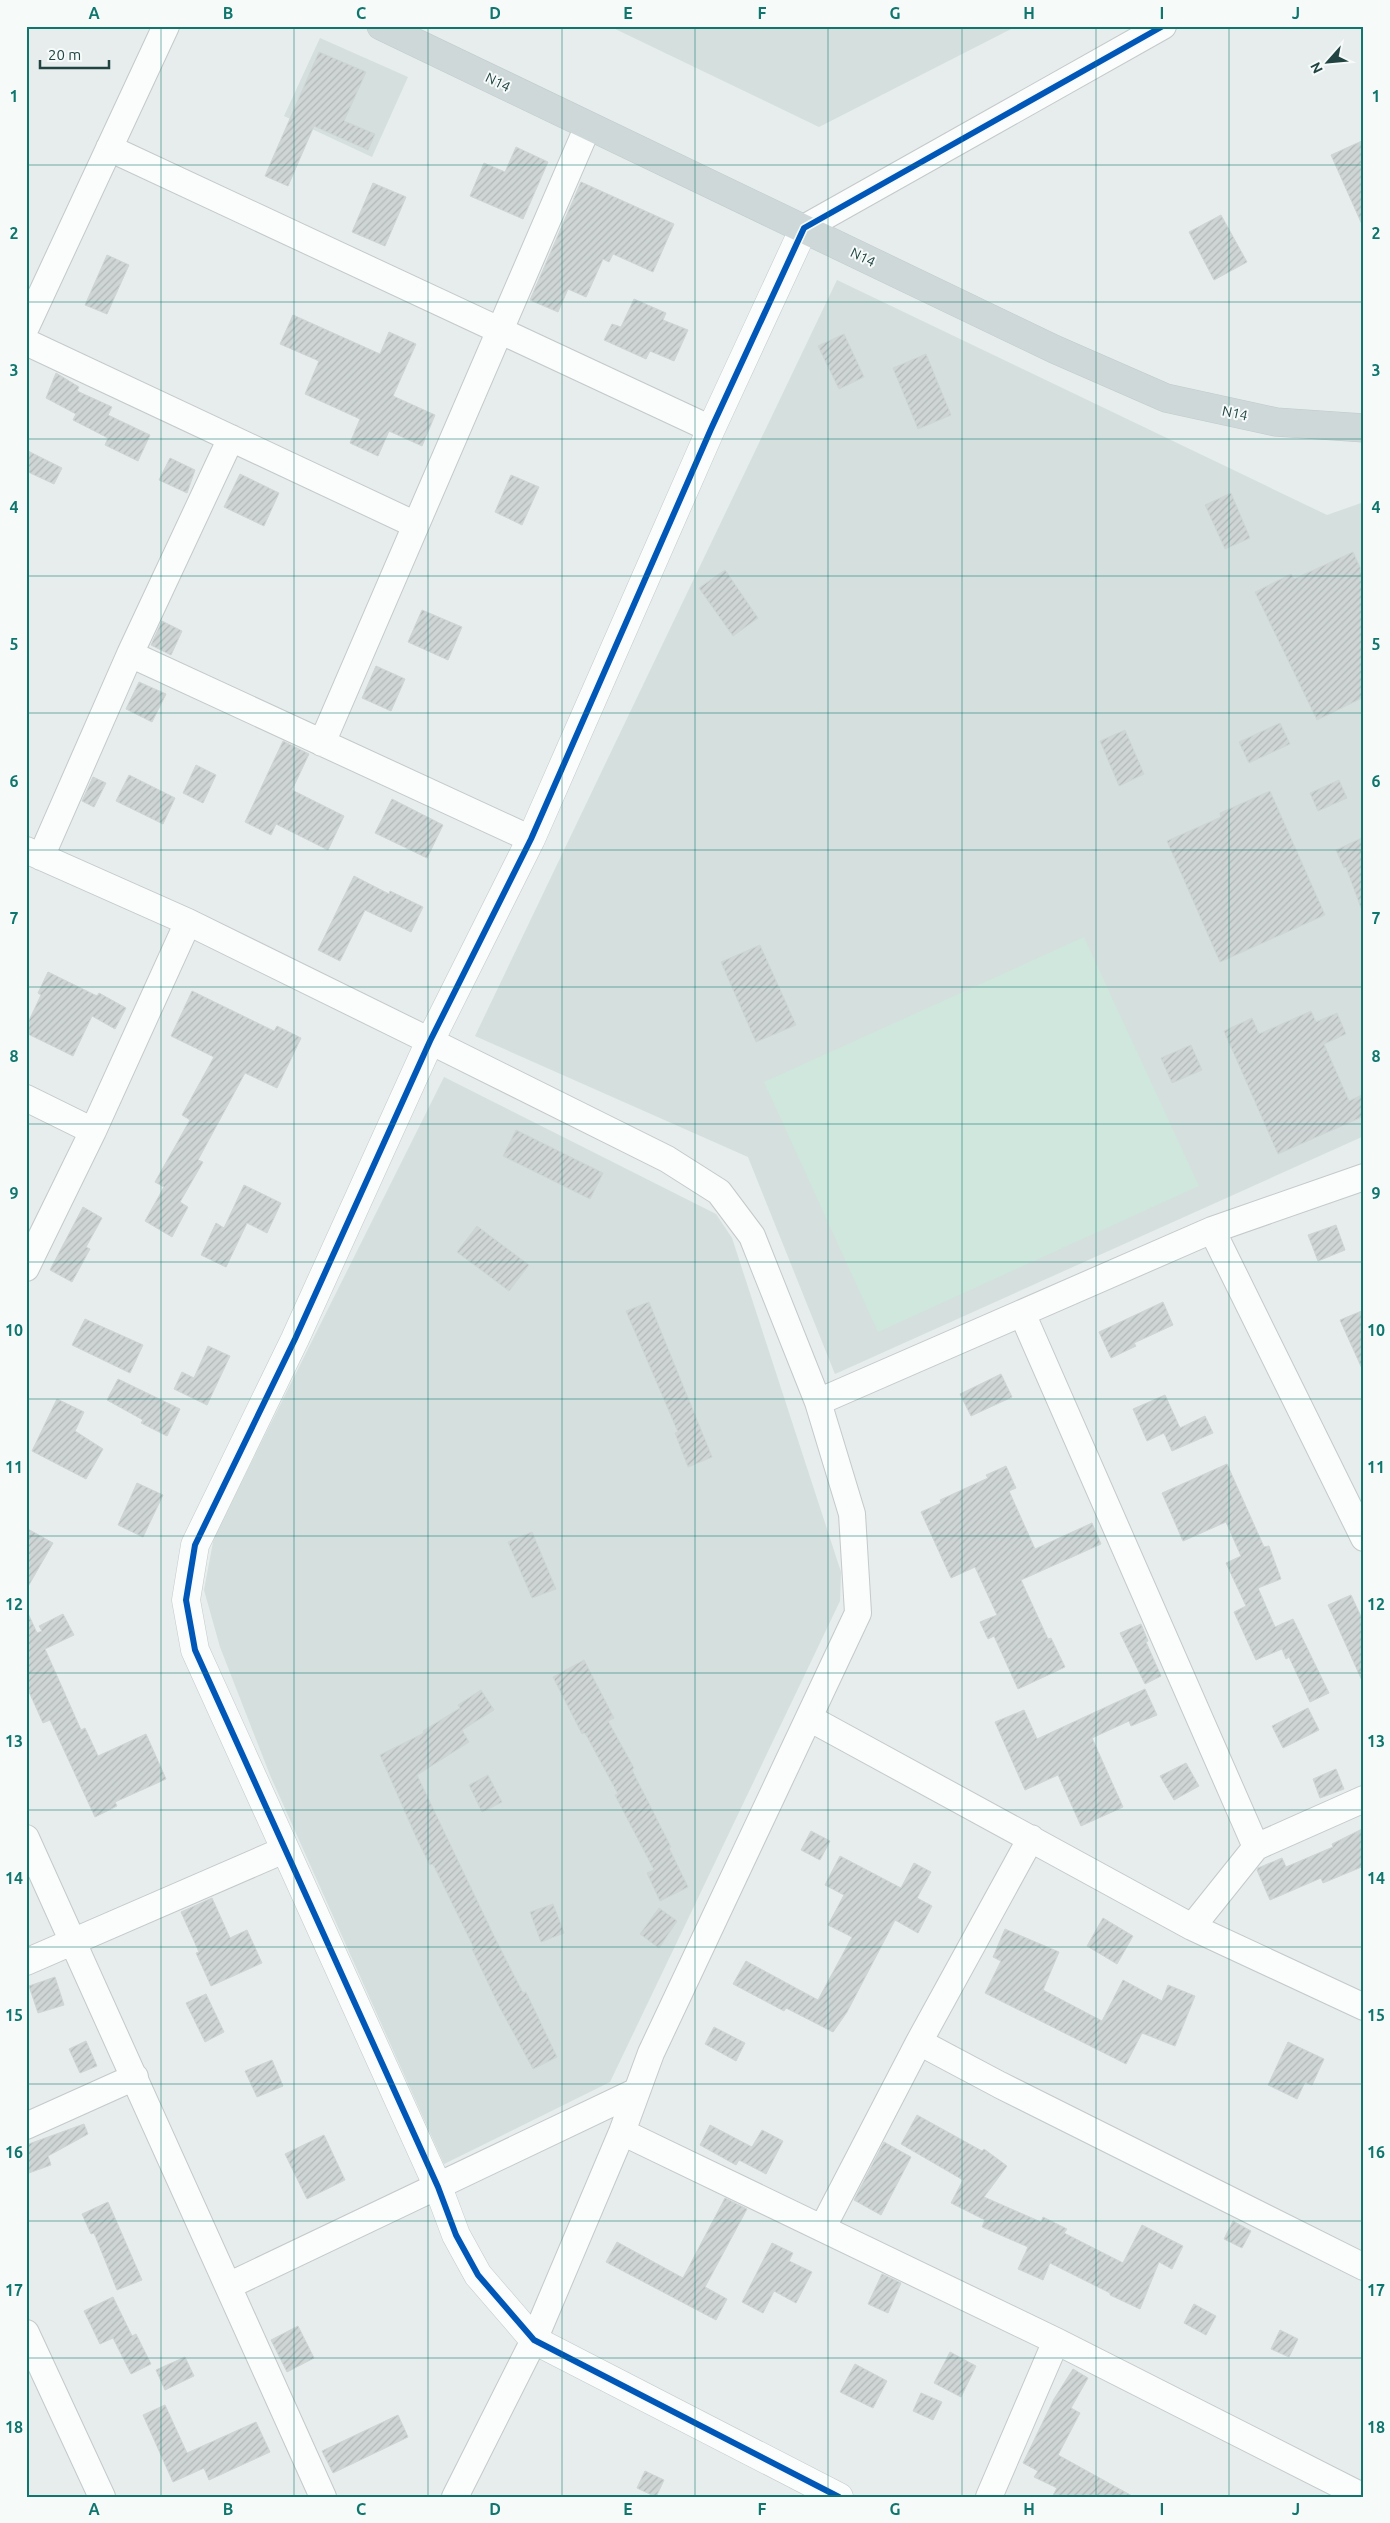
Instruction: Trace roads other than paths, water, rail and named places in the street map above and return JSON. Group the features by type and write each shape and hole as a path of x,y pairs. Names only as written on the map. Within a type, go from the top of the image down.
{"main road":[{"name":"N14","path":"381,26 1054,349 1166,398 1276,422 1364,428"}],"street":[{"path":"26,327 166,26"},
{"path":"839,2497 534,2340 478,2275 456,2235 438,2188 195,1650 186,1600 195,1545 294,1339 430,1041 530,840 711,429 804,228 1163,26"},
{"path":"322,743 588,126"},
{"path":"109,148 711,429"},
{"path":"26,342 416,525"},
{"path":"231,438 130,654 33,853 188,922 430,1041 667,1159 719,1192 752,1236 818,1402 852,1514 858,1613 810,1719 651,2053 622,2132 534,2340 455,2497"},
{"path":"130,654 530,840"},
{"path":"26,1268 93,1131 188,922"},
{"path":"26,1098 93,1131"},
{"path":"818,1402 1212,1230 1364,1178"},
{"path":"1212,1230 1364,1538"},
{"path":"1022,1313 1256,1847"},
{"path":"810,1719 1192,1927 1364,2006"},
{"path":"1192,1927 1256,1847 1364,1798"},
{"path":"26,1838 323,2497"},
{"path":"823,2227 919,2042 1031,1838"},
{"path":"26,1962 284,1850"},
{"path":"919,2042 1009,2090 1364,2267"},
{"path":"26,2126 135,2078"},
{"path":"228,2286 438,2188 638,2090"},
{"path":"622,2132 823,2227 1056,2341 1364,2496"},
{"path":"26,2333 102,2497"},
{"path":"989,2497 1056,2341"}]}
